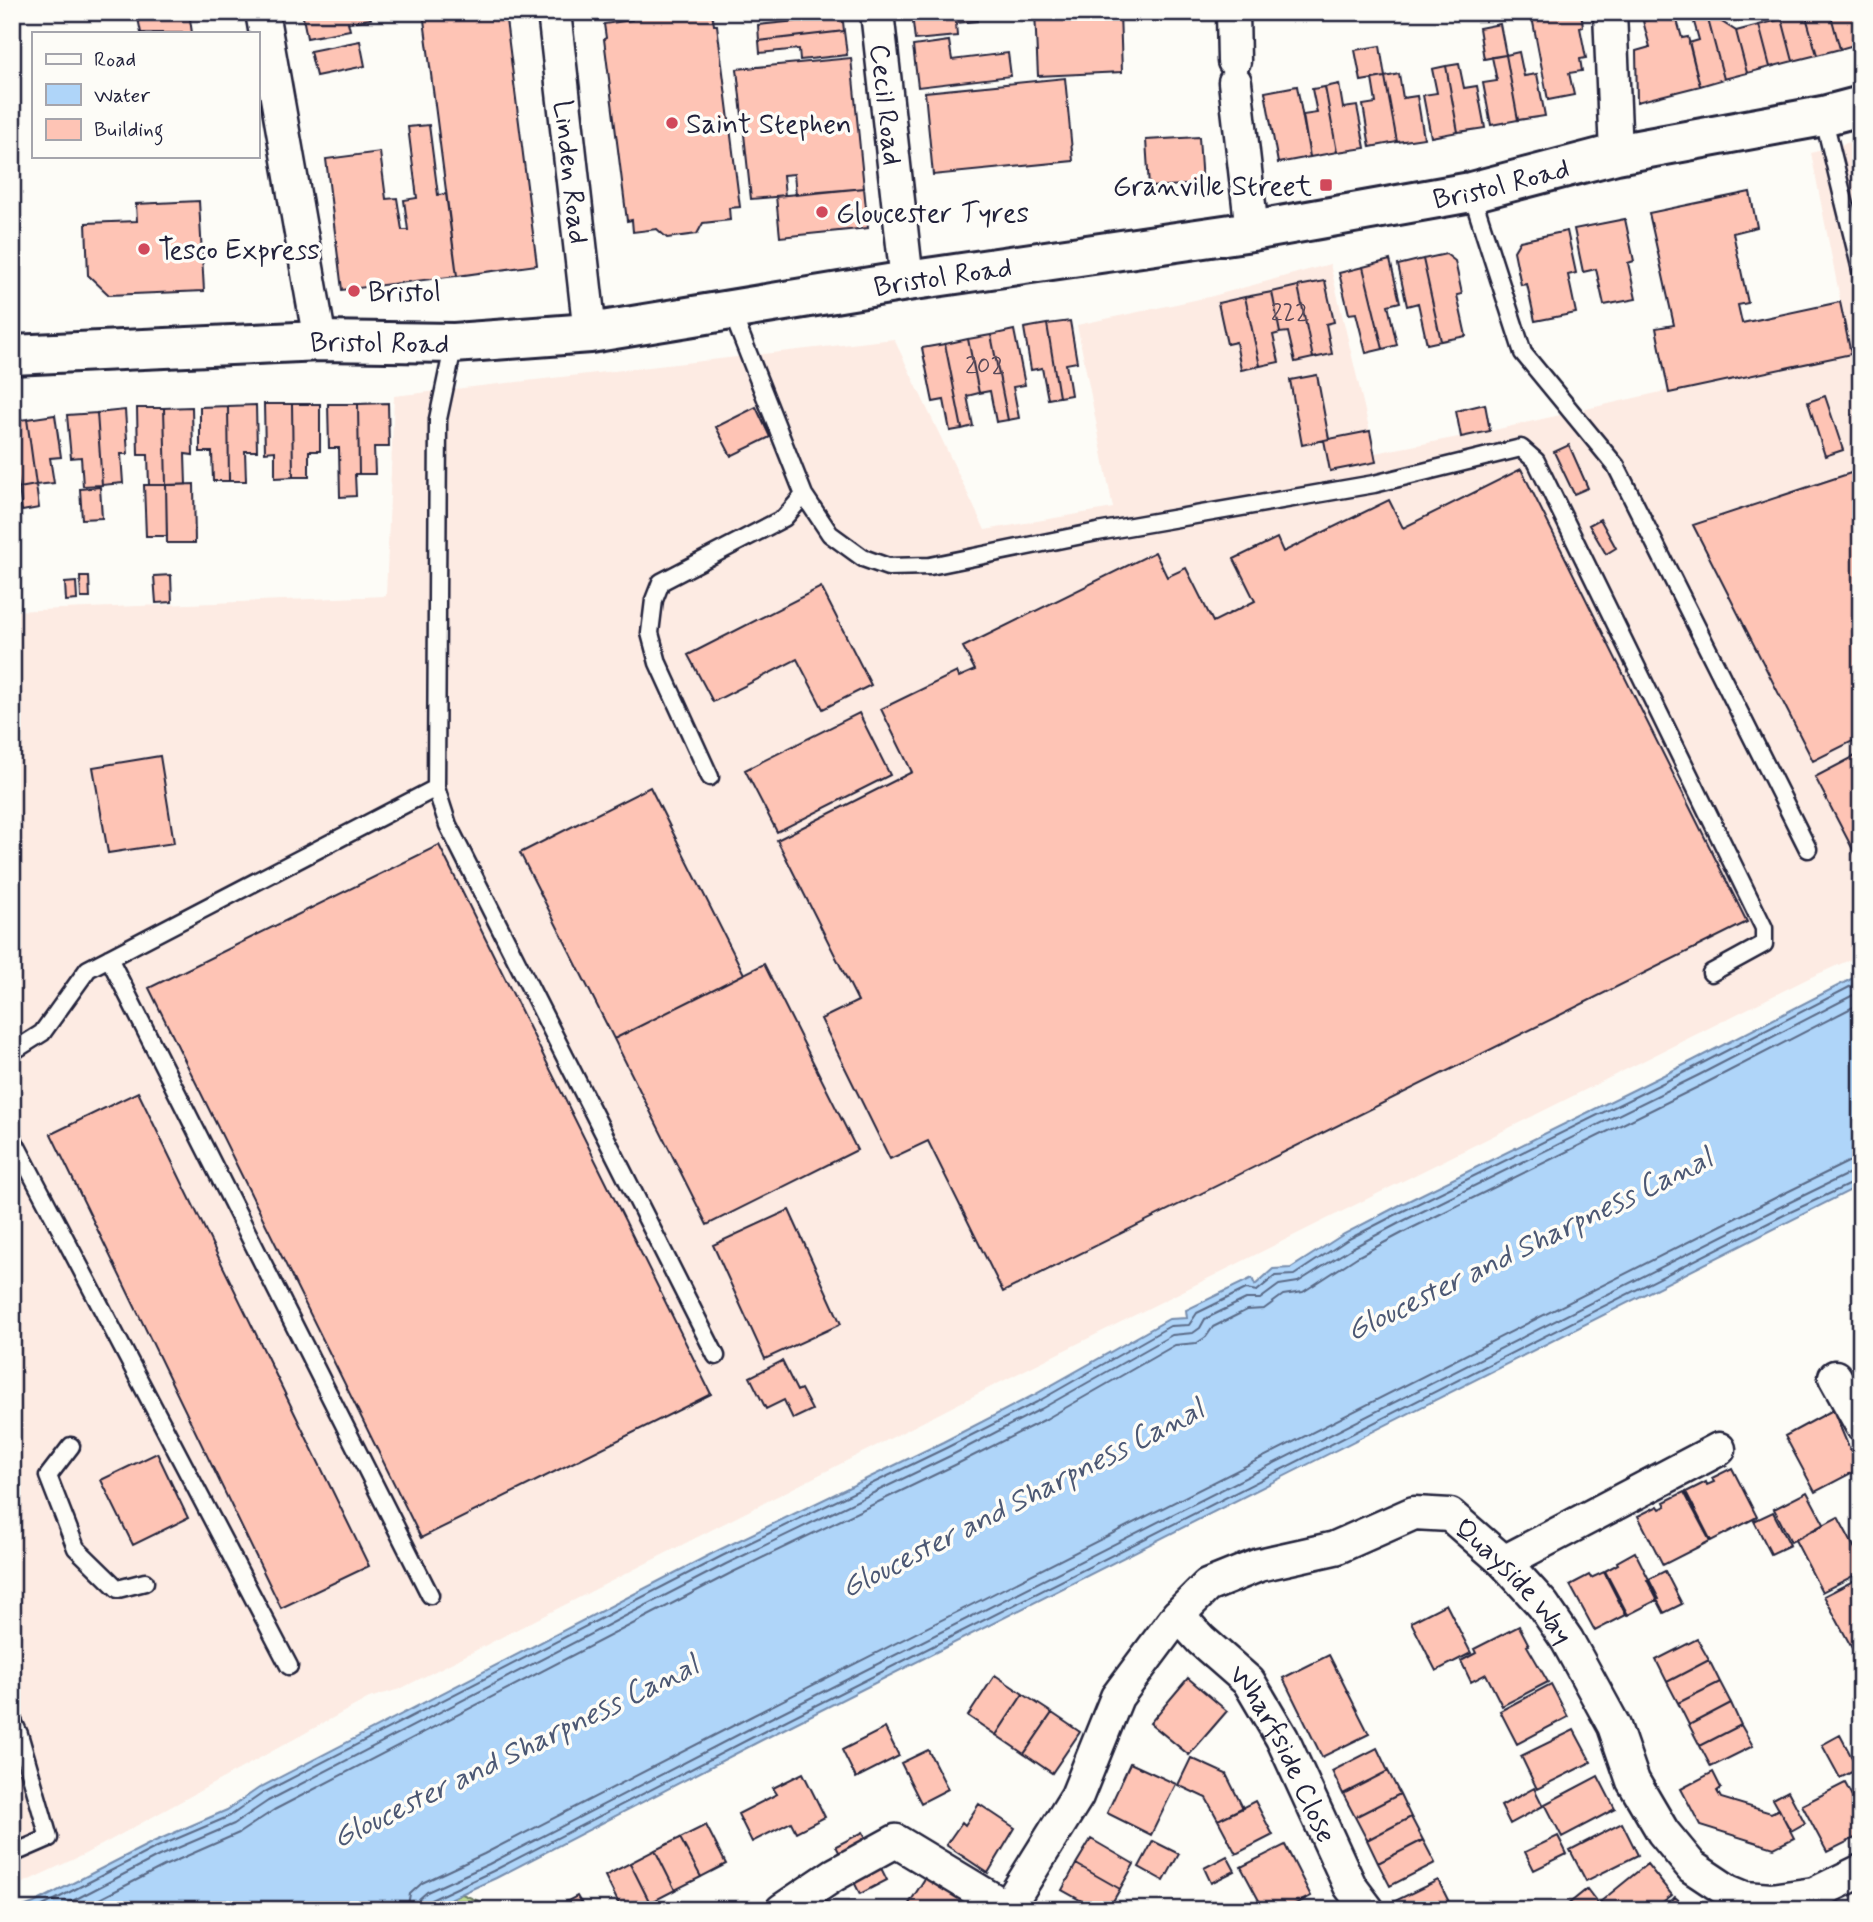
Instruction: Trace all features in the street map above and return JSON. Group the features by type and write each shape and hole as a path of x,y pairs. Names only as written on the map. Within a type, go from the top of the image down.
{"street":[{"path":"262,12 320,341"},
{"name":"Linden Road","path":"554,12 590,333"},
{"name":"Cecil Road","path":"877,12 907,281"},
{"path":"1233,12 1235,71 1252,231"},
{"path":"1611,12 1616,154"},
{"name":"Bristol Road","path":"12,355 320,341 454,343 590,333 907,281 1252,231 1471,192 1616,154 1823,116 1861,106"},
{"path":"1836,1377 1861,1424"},
{"path":"1504,1562 1719,1449"},
{"name":"Quayside Way","path":"1006,1909 1077,1796 1117,1697 1178,1615 1207,1586 1259,1565 1335,1548 1414,1513 1450,1515 1504,1562 1543,1605 1567,1640 1614,1726 1633,1781 1663,1832 1692,1867 1728,1891 1745,1898 1817,1902 1861,1871"},
{"name":"Wharfside Close","path":"1178,1615 1201,1640 1249,1682 1282,1738 1350,1886 1368,1910"},
{"path":"782,1910 834,1875 897,1841 1006,1909"}],"lane":[{"path":"1823,116 1861,270"},
{"path":"1471,192 1522,354 1568,405 1616,466 1808,849"},
{"path":"731,310 804,495 830,534 863,558 888,568 930,565 1097,532 1374,484 1521,448 1536,461 1764,928 1764,944 1711,974"},
{"path":"454,343 438,419 436,788 448,825 716,1356"},
{"path":"710,777 658,663 650,633 654,600 661,582 784,518 804,495"},
{"path":"12,1052 42,1033 88,969 436,788"},
{"path":"109,958 430,1595"},
{"path":"12,1137 289,1666"},
{"path":"71,1446 48,1476 76,1548 118,1589 145,1582"},
{"path":"12,1719 19,1734 49,1838 12,1854"}],"shaded area":[{"path":"1861,139 1861,955 1811,977 993,1386 400,1689 369,1698 85,1854 12,1888 12,611 386,596 394,396 894,339 985,530 1113,508 1077,325 1209,297 1330,264 1375,453 1490,431 1850,349 1811,153"}],"green space":[{"path":"462,1894 488,1905 486,1910 426,1910"}],"water":[{"name":"Gloucester and Sharpness Canal","path":"1861,974 1861,1185 762,1740 496,1878 426,1910 15,1910 34,1903 153,1842 227,1810 259,1788 719,1550 1034,1395 1169,1319 1187,1318 1186,1310 1252,1278 1255,1285 1273,1269 1291,1268 1344,1234 1398,1206"}],"building":[{"path":"189,12 192,32 141,32 137,13"},
{"path":"302,12 369,12 371,19 348,22 350,30 307,38"},
{"path":"423,12 505,12 537,265 457,276"},
{"name":"Saint Stephen","path":"638,12 712,12 714,25 717,25 740,207 729,208 730,220 703,223 697,234 667,238 657,229 633,232 632,220 627,221 604,24 632,20 631,13"},
{"path":"795,12 842,12 844,31 759,41 758,25 796,21"},
{"path":"976,12 977,21 956,23 957,36 915,40 912,14"},
{"path":"1035,12 1120,12 1122,72 1038,76"},
{"path":"1531,12 1581,12 1583,27 1580,28 1586,58 1580,59 1582,71 1569,73 1574,95 1548,100"},
{"path":"1706,12 1724,79 1700,86 1689,43 1699,40 1692,15"},
{"path":"1706,12 1736,31 1747,73 1724,79"},
{"path":"1830,12 1840,49 1817,55 1805,13"},
{"path":"1830,12 1855,12 1861,43 1840,49"},
{"path":"1675,13 1682,38 1688,37 1700,86 1637,102 1636,51 1650,47 1643,21"},
{"path":"1805,13 1817,55 1793,61 1782,19"},
{"path":"1782,19 1793,61 1770,67 1759,25"},
{"path":"1500,24 1506,55 1484,59 1479,28"},
{"path":"1759,25 1770,67 1747,73 1736,31"},
{"path":"844,31 847,55 800,60 799,49 760,53 759,41"},
{"path":"360,41 365,66 316,76 310,51"},
{"path":"949,41 952,60 1008,53 1011,76 918,87 913,46"},
{"path":"1380,46 1385,77 1361,81 1355,50"},
{"path":"1519,52 1524,76 1537,74 1545,116 1518,120 1506,55"},
{"path":"1506,55 1518,120 1491,125 1483,83 1497,81 1492,57"},
{"path":"851,58 864,188 796,195 794,174 783,175 785,196 751,199 737,69"},
{"path":"1459,64 1464,88 1477,86 1485,128 1458,132 1446,66"},
{"path":"1446,66 1458,132 1431,137 1423,95 1437,93 1432,69"},
{"path":"1399,74 1403,98 1417,96 1424,138 1397,142 1385,77"},
{"path":"1385,77 1397,142 1370,147 1363,105 1376,103 1372,79"},
{"path":"1065,78 1073,161 933,175 925,92"},
{"path":"1339,84 1343,108 1357,106 1365,148 1337,152 1325,87"},
{"path":"1297,86 1310,157 1278,163 1265,92"},
{"path":"1325,87 1337,152 1310,157 1303,115 1317,113 1312,89"},
{"path":"429,125 438,195 446,194 457,276 342,290 326,159 380,152 386,199 397,198 402,230 408,230 404,200 417,198 408,127"},
{"path":"1199,137 1202,184 1149,187 1146,140"},
{"name":"Gloucester Tyres","path":"864,188 868,228 780,237 776,196"},
{"path":"1750,192 1757,227 1733,233 1748,303 1738,305 1742,323 1840,302 1851,354 1669,393 1656,328 1674,325 1649,213"},
{"name":"Tesco Express","path":"199,201 204,291 109,295 88,275 86,223 137,221 136,204"},
{"path":"1625,219 1634,261 1628,263 1636,299 1604,305 1596,269 1583,272 1574,229"},
{"path":"1567,231 1576,273 1568,275 1576,313 1535,321 1527,284 1521,285 1514,251 1520,241"},
{"path":"1446,254 1455,261 1462,294 1457,295 1466,336 1441,341 1423,259"},
{"path":"1423,259 1441,341 1427,344 1418,303 1407,306 1398,265"},
{"path":"1390,260 1400,302 1388,305 1397,345 1383,349 1363,267"},
{"path":"1363,267 1383,349 1366,353 1356,313 1349,314 1339,273"},
{"path":"1325,281 1334,322 1326,324 1332,354 1313,358 1298,286"},
{"path":"1298,286 1313,358 1295,362 1288,332 1280,333 1272,292"},
{"path":"1272,292 1280,333 1273,335 1279,362 1260,366 1245,297"},
{"path":"1245,297 1260,366 1241,370 1236,342 1227,344 1218,303"},
{"path":"1070,321 1077,362 1066,364 1071,395 1059,397 1047,324"},
{"path":"1047,324 1059,397 1048,399 1042,368 1031,370 1024,328"},
{"path":"1014,330 1025,385 1013,387 1019,418 1008,420 991,335"},
{"path":"991,335 1008,420 996,422 990,391 979,393 968,339"},
{"path":"968,339 979,393 967,396 973,426 962,429 945,344"},
{"path":"945,344 962,429 950,431 944,400 933,402 922,348"},
{"path":"1317,375 1329,439 1302,445 1290,380"},
{"path":"1825,396 1843,450 1825,456 1808,402"},
{"path":"388,403 389,447 374,447 375,474 359,474 358,404"},
{"path":"264,404 292,404 293,477 275,478 275,451 265,452"},
{"path":"292,404 320,404 320,451 309,451 309,477 293,477"},
{"path":"328,404 358,404 359,474 355,474 356,496 340,497 339,448 329,448"},
{"path":"1485,404 1490,431 1461,437 1456,411"},
{"path":"256,405 257,451 245,451 246,481 229,481 228,406"},
{"path":"228,406 229,481 213,481 212,452 200,452 200,407"},
{"path":"192,407 193,455 185,454 186,485 166,485 164,408"},
{"path":"756,407 770,437 731,456 716,427"},
{"path":"137,408 164,408 166,485 149,485 148,455 138,455"},
{"path":"125,410 128,454 121,454 123,483 102,485 97,413"},
{"path":"97,413 102,485 83,486 81,457 71,458 67,415"},
{"path":"55,415 61,457 50,458 54,483 36,485 27,419"},
{"path":"27,419 36,485 19,488 15,463 12,464 12,421"},
{"path":"1370,431 1376,462 1330,471 1324,440"},
{"path":"1569,445 1588,488 1574,494 1554,452"},
{"path":"1521,469 1747,922 1003,1292 928,1141 890,1159 821,1019 858,1001 777,840 912,772 881,709 957,672 959,677 975,670 963,647 1155,552 1167,577 1186,568 1213,622 1255,601 1234,559 1277,538 1283,552 1389,500 1403,528"},
{"path":"1857,471 1861,478 1861,737 1813,761 1693,525"},
{"path":"194,484 195,543 167,543 166,485"},
{"path":"36,485 39,508 22,511 19,488"},
{"path":"144,485 166,485 167,536 146,536"},
{"path":"100,487 102,518 82,519 80,489"},
{"path":"1600,519 1616,548 1606,554 1589,525"},
{"path":"171,575 172,602 156,603 154,576"},
{"path":"80,577 89,577 90,598 81,598"},
{"path":"76,582 77,600 66,601 65,583"},
{"path":"821,587 871,685 823,709 797,659 713,702 688,655"},
{"path":"859,713 890,775 777,832 745,770"},
{"path":"1861,753 1861,865 1815,777"},
{"path":"160,756 174,843 108,853 93,767"},
{"path":"650,787 744,974 614,1039 520,853"},
{"path":"439,845 711,1394 421,1538 149,988"},
{"path":"764,964 857,1150 707,1225 614,1039"},
{"path":"138,1092 369,1566 281,1608 51,1134"},
{"path":"789,1210 841,1324 765,1359 713,1245"},
{"path":"782,1361 797,1391 801,1389 812,1410 793,1419 784,1400 766,1409 750,1377"},
{"path":"1833,1410 1850,1450 1853,1448 1861,1463 1861,1468 1815,1492 1785,1436"},
{"path":"157,1453 188,1518 133,1545 101,1480"},
{"path":"1732,1468 1757,1517 1711,1541 1686,1492 1706,1482 1707,1485 1714,1482 1712,1478"},
{"path":"1684,1492 1710,1541 1663,1565 1638,1516 1658,1506 1660,1509 1666,1506 1664,1502"},
{"path":"1807,1492 1824,1524 1791,1542 1774,1509"},
{"path":"1773,1512 1790,1545 1771,1554 1754,1521"},
{"path":"1838,1517 1861,1560 1861,1572 1822,1592 1795,1540"},
{"path":"1635,1552 1659,1599 1628,1615 1605,1571"},
{"path":"1665,1571 1682,1604 1664,1613 1647,1580"},
{"path":"1604,1572 1626,1615 1595,1631 1570,1585 1589,1575 1591,1578"},
{"path":"1861,1577 1861,1665 1824,1596"},
{"path":"1446,1604 1471,1653 1436,1671 1411,1622"},
{"path":"1519,1626 1548,1682 1502,1706 1486,1674 1471,1682 1461,1661 1476,1653 1474,1649"},
{"path":"1697,1639 1709,1660 1667,1682 1656,1660"},
{"path":"1329,1655 1369,1734 1322,1757 1283,1678"},
{"path":"1709,1660 1720,1682 1678,1703 1667,1682"},
{"path":"995,1675 1023,1694 996,1735 968,1716"},
{"path":"1188,1678 1227,1711 1189,1755 1150,1723"},
{"path":"1720,1682 1731,1703 1689,1725 1678,1703"},
{"path":"1551,1684 1568,1717 1517,1744 1500,1711"},
{"path":"1023,1694 1052,1713 1024,1754 996,1735"},
{"path":"1731,1703 1741,1725 1700,1746 1689,1725"},
{"path":"1052,1713 1080,1732 1052,1773 1024,1754"},
{"path":"1741,1725 1753,1746 1711,1767 1700,1746"},
{"path":"885,1728 899,1756 856,1778 842,1750"},
{"path":"1574,1730 1591,1762 1537,1789 1521,1756"},
{"path":"1840,1735 1858,1769 1840,1778 1822,1745"},
{"path":"1377,1748 1388,1771 1343,1794 1332,1771"},
{"path":"928,1750 948,1789 921,1803 901,1763"},
{"path":"1191,1758 1226,1774 1243,1808 1218,1820 1206,1798 1178,1785"},
{"path":"1130,1763 1176,1784 1151,1835 1107,1813"},
{"path":"1388,1771 1400,1794 1355,1817 1343,1794"},
{"path":"1713,1772 1721,1788 1717,1791 1721,1798 1771,1813 1779,1809 1794,1838 1774,1848 1700,1825 1681,1789"},
{"path":"803,1773 825,1817 796,1832 791,1822 752,1842 738,1814 777,1794 773,1788"},
{"path":"1598,1776 1615,1809 1562,1837 1545,1804"},
{"path":"1845,1783 1861,1813 1861,1835 1827,1852 1802,1805"},
{"path":"1534,1788 1543,1806 1510,1824 1501,1806"},
{"path":"1788,1791 1805,1823 1791,1831 1773,1799"},
{"path":"1400,1794 1411,1817 1367,1840 1355,1817"},
{"path":"1255,1801 1273,1835 1236,1854 1218,1820"},
{"path":"979,1804 1015,1828 988,1873 946,1845 962,1822 965,1825"},
{"path":"1411,1817 1423,1840 1378,1863 1367,1840"},
{"path":"1622,1823 1638,1855 1586,1881 1570,1850"},
{"path":"706,1825 726,1864 701,1877 680,1838"},
{"path":"863,1832 887,1880 860,1894 836,1846"},
{"path":"1558,1836 1567,1854 1534,1870 1525,1852"},
{"path":"680,1838 701,1877 675,1890 655,1850"},
{"path":"1091,1839 1134,1864 1120,1889 1076,1864"},
{"path":"1423,1840 1435,1863 1390,1886 1378,1863"},
{"path":"1153,1841 1179,1854 1164,1881 1139,1867"},
{"path":"1285,1845 1311,1896 1284,1910 1264,1910 1241,1867"},
{"path":"655,1850 675,1890 650,1903 630,1863"},
{"path":"1227,1856 1235,1871 1211,1883 1204,1868"},
{"path":"630,1863 650,1903 637,1910 622,1910 605,1876"},
{"path":"1076,1864 1120,1889 1108,1910 1098,1910 1062,1890"},
{"path":"1647,1864 1672,1895 1652,1910 1607,1910 1600,1902"},
{"path":"926,1877 966,1903 962,1910 905,1910"},
{"path":"1438,1880 1453,1910 1394,1910 1391,1903"},
{"path":"1587,1889 1599,1905 1594,1910 1561,1910"},
{"path":"577,1896 585,1910 551,1910"},
{"path":"1675,1897 1690,1910 1663,1910"}],"place":[{"name":"Saint Stephen","path":"672,123"},
{"name":"Granville Street","path":"1326,185"},
{"name":"Gloucester Tyres","path":"822,212"},
{"name":"Tesco Express","path":"144,249"},
{"name":"Bristol","path":"354,291"}]}
